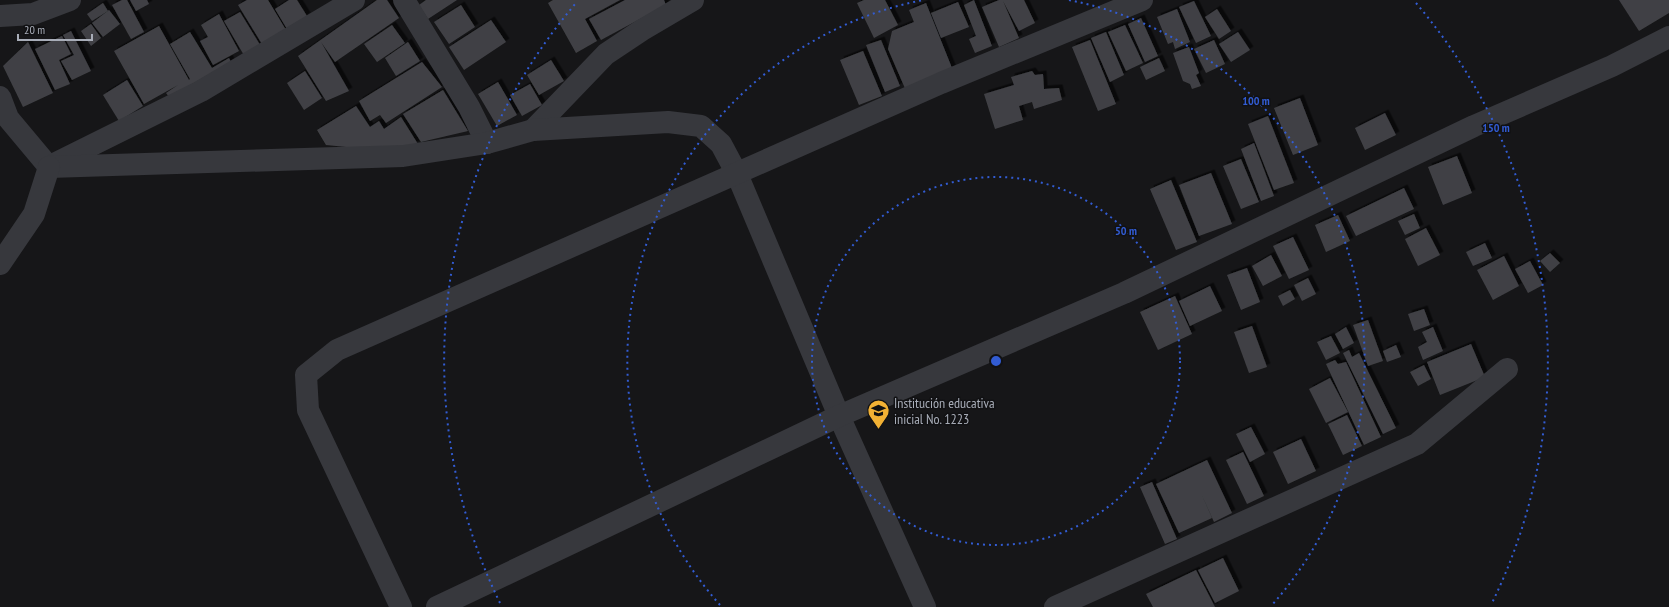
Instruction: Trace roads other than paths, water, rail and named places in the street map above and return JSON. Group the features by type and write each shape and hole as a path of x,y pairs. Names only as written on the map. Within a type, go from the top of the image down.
{"street":[{"path":"0,16 33,14 70,0"},
{"path":"0,264 34,214 49,167 201,91 354,0"},
{"path":"404,0 469,107 487,143"},
{"path":"533,130 606,54 642,30 693,0"},
{"path":"401,607 308,410 306,375 337,350 941,83 1142,0"},
{"path":"437,607 839,416 1124,293 1474,126 1612,66 1669,37"},
{"path":"0,97 8,118 49,167"},
{"path":"49,167 403,156 487,143 533,130 668,122 701,126 721,144 737,174 839,416 925,607"},
{"path":"1055,607 1417,444 1507,369"}],"place":[{"name":"Institución educativa inicial No. 1223","path":"879,430"}]}
